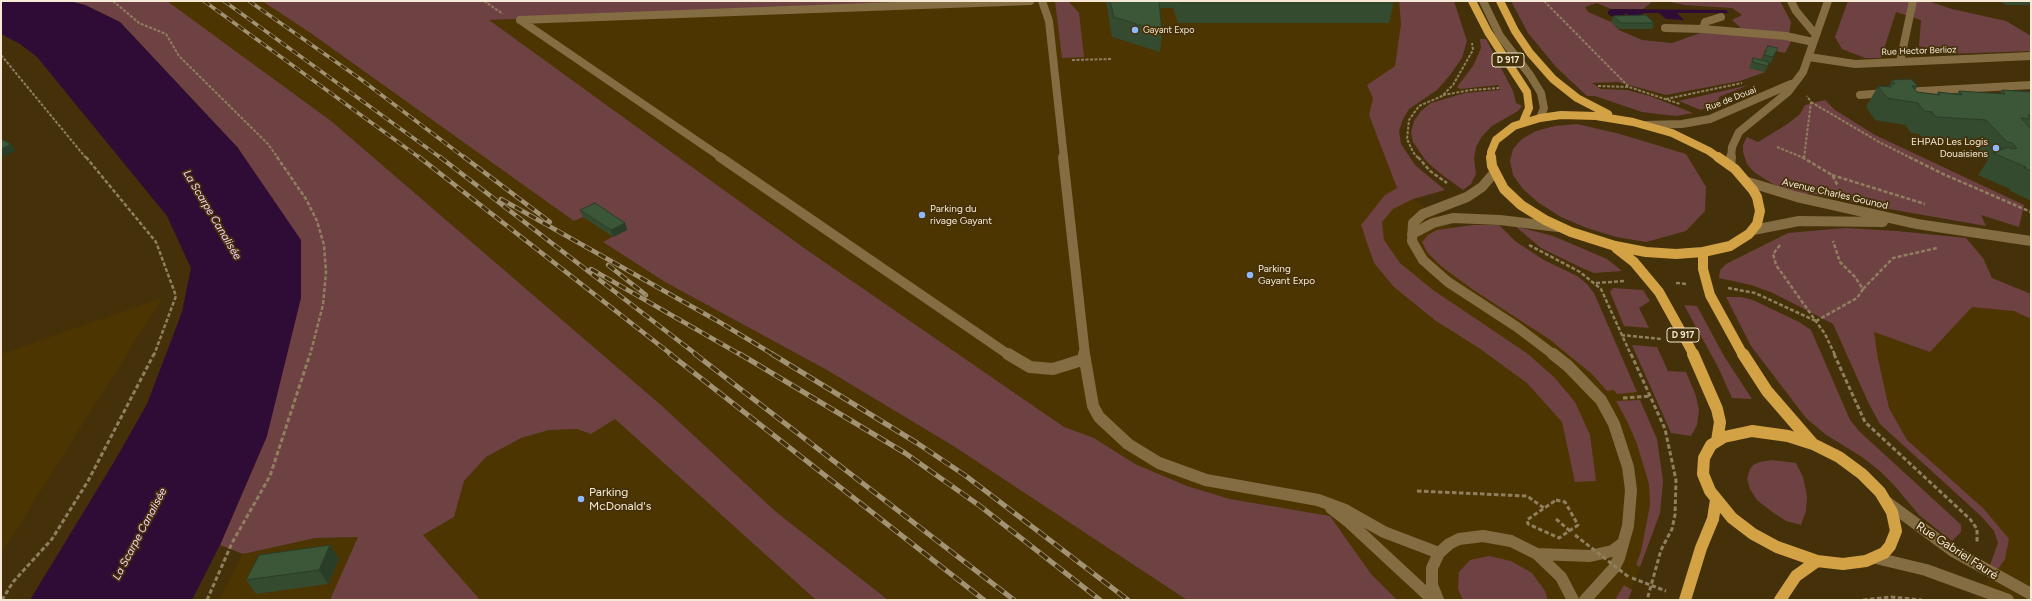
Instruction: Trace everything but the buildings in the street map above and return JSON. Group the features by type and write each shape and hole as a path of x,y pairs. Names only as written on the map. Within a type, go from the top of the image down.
{"main road":[{"name":"D 917","path":"1472,1 1488,32 1527,92 1529,108 1523,122"},
{"name":"D 917","path":"1500,1 1515,31 1530,53 1553,79 1577,98 1621,119"},
{"path":"1584,115 1621,119 1645,125 1685,139 1709,151 1730,165 1748,182 1757,197 1760,211 1758,224 1750,234 1730,246 1703,252 1661,254 1615,246 1585,238 1558,227 1521,205 1504,189 1494,173 1491,158 1496,140 1508,130 1523,122 1540,118 1584,115"},
{"name":"D 917","path":"1615,246 1634,262 1659,292 1685,338 1705,378 1717,409 1720,422 1717,441"},
{"path":"1703,252 1703,269 1708,290 1734,341 1767,391 1813,444"},
{"path":"1752,432 1788,436 1813,444 1839,457 1862,474 1887,502 1895,522 1895,535 1890,546 1876,558 1850,564 1817,560 1790,553 1764,541 1742,526 1716,500 1706,482 1702,465 1707,451 1717,441 1733,434 1752,432"},
{"path":"1685,599 1701,548 1713,519 1716,500"},
{"path":"1780,600 1796,576 1817,560"}],"street":[{"path":"1030,1 520,20 1019,362 1030,367 1053,369 1085,359"},
{"path":"1042,1 1049,22 1085,359 1093,406 1100,417 1114,433 1142,454 1159,464 1206,480 1318,500 1345,510 1384,532 1438,553"},
{"path":"1483,1 1500,36 1530,75 1541,93 1544,108 1540,118"},
{"path":"1791,1 1801,17 1816,35"},
{"path":"1730,165 1732,147 1739,132 1788,92 1803,72 1828,1"},
{"path":"1900,62 1913,1"},
{"path":"1703,29 1705,22 1721,17"},
{"path":"1665,28 1703,29 1786,36 1814,42"},
{"name":"Rue Hector Berlioz","path":"1809,57 1848,63 2031,56"},
{"name":"Rue de Douai","path":"1645,125 1682,124 1710,119 1754,101 1796,81"},
{"path":"1860,95 2031,85"},
{"path":"1494,173 1482,187 1467,197 1423,214 1414,223 1412,241 1416,250 1434,270 1448,282 1543,346 1574,371 1601,400 1614,424 1628,467 1631,490 1630,510 1619,558 1614,568 1585,600"},
{"name":"Avenue Charles Gounod","path":"1748,182 1825,205 1917,224 2031,241"},
{"path":"1412,234 1422,228 1442,220 1465,218 1500,220 1558,227"},
{"name":"Avenue Charles Gounod","path":"1753,230 1799,221 1841,220 1917,224"},
{"path":"1318,500 1350,522 1433,600"},
{"name":"Rue Gabriel Fauré","path":"1887,502 1938,541 1966,559 2031,594"},
{"path":"1438,600 1432,585 1432,568 1438,553 1449,544 1459,539 1484,536 1511,541 1537,554 1561,577 1573,600"},
{"path":"1537,554 1590,556 1612,551 1623,543"},
{"name":"Rue Gabriel Fauré","path":"1876,558 1926,570 2008,600"}],"path":[{"path":"113,1 139,23 166,34 179,56 268,144 306,200 317,221 324,245 326,272 323,305 304,376 270,476 232,543 207,600"},
{"path":"484,2 492,1"},
{"path":"1544,1 1629,87"},
{"path":"1442,96 1453,85 1473,50 1472,36"},
{"path":"1,55 156,242 176,296 153,358 88,481 52,539 13,582 2,600"},
{"path":"1053,61 1112,59"},
{"path":"1796,81 1811,102 1879,142 1943,174 2031,212"},
{"path":"1666,99 1744,83"},
{"path":"1592,86 1629,87 1684,106"},
{"path":"1467,197 1430,171 1413,152 1407,139 1408,120 1414,111 1424,102 1442,96 1471,90 1499,88"},
{"path":"1804,158 1811,102"},
{"path":"1778,147 1804,158 1832,175 1838,187"},
{"path":"1500,220 1530,245 1580,272 1601,288 1621,335 1651,396 1665,429 1676,480 1674,523 1661,550 1647,600"},
{"path":"1799,221 1798,231 1781,244 1773,254 1776,265 1825,334 1861,415 1869,428 1959,508 1977,529 1978,537 1976,545 1966,559"},
{"path":"1833,241 1840,262 1855,277 1863,289"},
{"path":"1816,321 1840,306 1857,298 1863,289 1893,258 1943,247"},
{"path":"1621,335 1663,339"},
{"path":"1630,398 1651,396"},
{"path":"1417,492 1527,496 1544,508"},
{"path":"1556,500 1564,502 1578,525 1569,530 1559,538 1528,524 1527,520 1556,500"},
{"path":"1556,519 1630,578 1685,599"},
{"path":"1863,600 1891,597 1922,600"}],"shaded area":[{"path":"69,1 167,1 331,121 662,406 775,511 888,600 816,600 615,419 591,434 577,429 549,430 521,438 486,457 464,481 454,517 423,535 480,600 330,600 358,537 315,538 243,554 220,545 267,436 238,148 120,22 85,5"},
{"path":"167,1 262,1 312,34 574,220 583,217 627,230 604,243 665,282 827,370 955,447 1187,600 888,600 775,511 662,406 331,121"},
{"path":"262,1 949,1 489,20 804,248 1064,427 1094,438 1135,464 1187,486 1230,499 1330,516 1371,574 1397,600 1187,600 955,447 827,370 665,282 603,242 627,229 583,217 574,221 312,34"},
{"path":"949,1 1399,1 1401,24 1395,66 1367,85 1373,98 1369,115 1397,188 1452,227 1499,225 1515,241 1544,260 1568,271 1629,375 1657,439 1663,481 1660,513 1628,600 1397,600 1371,574 1330,516 1230,499 1187,486 1135,464 1094,438 1064,427 804,248 489,20"},
{"path":"1055,1 1068,1 1079,13 1084,57 1062,58"},
{"path":"1399,1 1454,1 1467,41 1462,58 1450,75 1437,90 1409,109 1403,119 1399,131 1401,144 1415,165 1445,190 1413,199 1393,209 1382,222 1384,240 1400,263 1433,290 1528,354 1555,378 1575,402 1590,435 1596,481 1575,482 1562,422 1527,383 1479,348 1436,321 1394,287 1374,263 1361,225 1385,195 1397,188 1369,115 1373,98 1367,85 1395,66 1401,24"},
{"path":"1511,1 1653,1 1643,9 1611,9 1597,3 1585,7 1588,12 1611,22 1619,30 1642,40 1672,43 1703,32 1792,40 1785,53 1766,49 1758,66 1749,68 1765,72 1740,81 1666,95 1618,82 1592,83 1601,89 1627,90 1650,96 1693,113 1676,116 1642,112 1595,96 1587,96 1556,67 1528,33"},
{"path":"1666,1 1780,1 1791,22 1789,34 1743,30 1732,20 1742,15 1732,8 1684,5"},
{"path":"1848,1 1928,1 1952,9 2006,21 2031,36 2031,51 1945,54 1919,46 1921,20 1896,12 1881,58 1865,58 1842,49 1835,37"},
{"path":"1480,39 1486,39 1513,91 1516,103 1522,106 1518,111 1492,126 1482,136 1476,147 1474,159 1476,174 1471,184 1463,190 1426,161 1413,142 1411,132 1414,121 1421,111 1431,103 1465,93 1500,90 1498,85 1460,89 1457,87 1473,66 1481,48"},
{"path":"1749,85 1719,97 1718,102 1701,110 1679,101"},
{"path":"1825,100 1835,110 1875,135 2024,205 2019,227 1981,215 1986,226 1808,193 1806,197 1779,188 1754,172 1747,164 1743,152 1743,145 1747,137 1758,142 1786,125 1800,114 1805,105"},
{"path":"1577,124 1620,134 1686,154 1706,187 1705,211 1686,231 1646,242 1616,237 1587,228 1561,217 1539,203 1523,189 1513,175 1510,161 1513,149 1522,139 1536,131 1555,126"},
{"path":"1473,225 1499,225 1515,241 1544,260 1577,276 1587,284 1594,293 1637,392 1617,394 1614,390 1607,391 1592,374 1549,339 1472,289 1441,266 1427,252 1422,242 1428,235 1437,230"},
{"path":"1515,226 1553,236 1607,259 1622,271 1594,273 1582,268 1541,248"},
{"path":"1845,228 1897,231 1966,238 1983,258 1992,278 2031,294 2031,319 2014,311 1972,307 1930,352 1874,332 1878,359 1889,408 1907,440 1984,509 2009,539 2005,559 1998,569 1990,565 1998,543 1994,531 1981,516 1880,424 1869,404 1833,324 1773,293 1751,285 1719,278 1720,270 1726,264 1788,233"},
{"path":"1983,258 1992,278 2031,294 2031,600 1973,600 2004,559 2009,539 1984,509 1907,440 1889,408 1878,359 1874,332 1940,262"},
{"path":"1613,288 1643,290 1650,301 1639,308 1649,328 1624,326 1610,292"},
{"path":"1726,297 1741,297 1753,300 1799,322 1811,330 1850,420 1860,432 1961,525 1961,532 1952,541 1919,515 1880,471 1862,457 1825,434 1806,418 1751,346"},
{"path":"162,298 1,554 1,354"},
{"path":"1684,305 1697,306 1724,356 1752,399 1732,398 1718,367"},
{"path":"1632,345 1657,347 1668,371 1686,372 1696,396 1699,410 1697,425 1691,436 1671,433"},
{"path":"1640,400 1657,439 1663,481 1660,513 1640,567 1636,565 1641,552 1650,505 1649,484 1637,444 1616,401"},
{"name":"Parking McDonald's","path":"615,419 816,600 219,600 243,554 315,538 423,535 454,517 464,481 486,457 521,438 549,430 577,429 591,434"},
{"path":"1772,460 1796,463 1803,477 1807,496 1806,511 1801,525 1786,521 1771,511 1757,500 1750,489 1747,479 1753,465"},
{"path":"1489,556 1511,561 1532,573 1545,591 1548,600 1463,600 1458,589 1459,572 1470,560"},
{"path":"1624,585 1632,590 1628,600 1615,600"}],"water":[{"name":"La Scarpe Canalisée","path":"1,1 69,1 85,5 120,22 238,148 301,240 301,298 267,436 220,545 192,600 30,600 117,457 147,404 182,312 191,268 167,216 37,57 20,44 1,34"},
{"path":"1611,9 1726,10 1729,13 1677,13 1684,20 1666,19 1659,13 1645,13 1638,16 1635,21 1626,13 1619,21 1608,14 1608,11"}],"railway":[{"path":"204,1 420,158"},
{"path":"224,1 441,158"},
{"path":"249,1 359,78 465,158"},
{"path":"419,157 672,355"},
{"path":"440,157 697,355"},
{"path":"464,157 550,222"},
{"path":"501,199 721,323 774,355"},
{"path":"608,265 646,295"},
{"path":"591,269 741,355"},
{"path":"670,354 984,600"},
{"path":"695,354 1014,600"},
{"path":"740,354 905,453 980,506 1100,600"},
{"path":"772,354 917,443 966,476 1128,600"}],"place":[{"name":"Gayant Expo","path":"1135,30"},
{"name":"EHPAD Les Logis Douaisiens","path":"1996,148"},
{"name":"Parking du rivage Gayant","path":"922,215"},
{"name":"Parking Gayant Expo","path":"1250,275"},
{"name":"Parking McDonald's","path":"581,499"}]}
